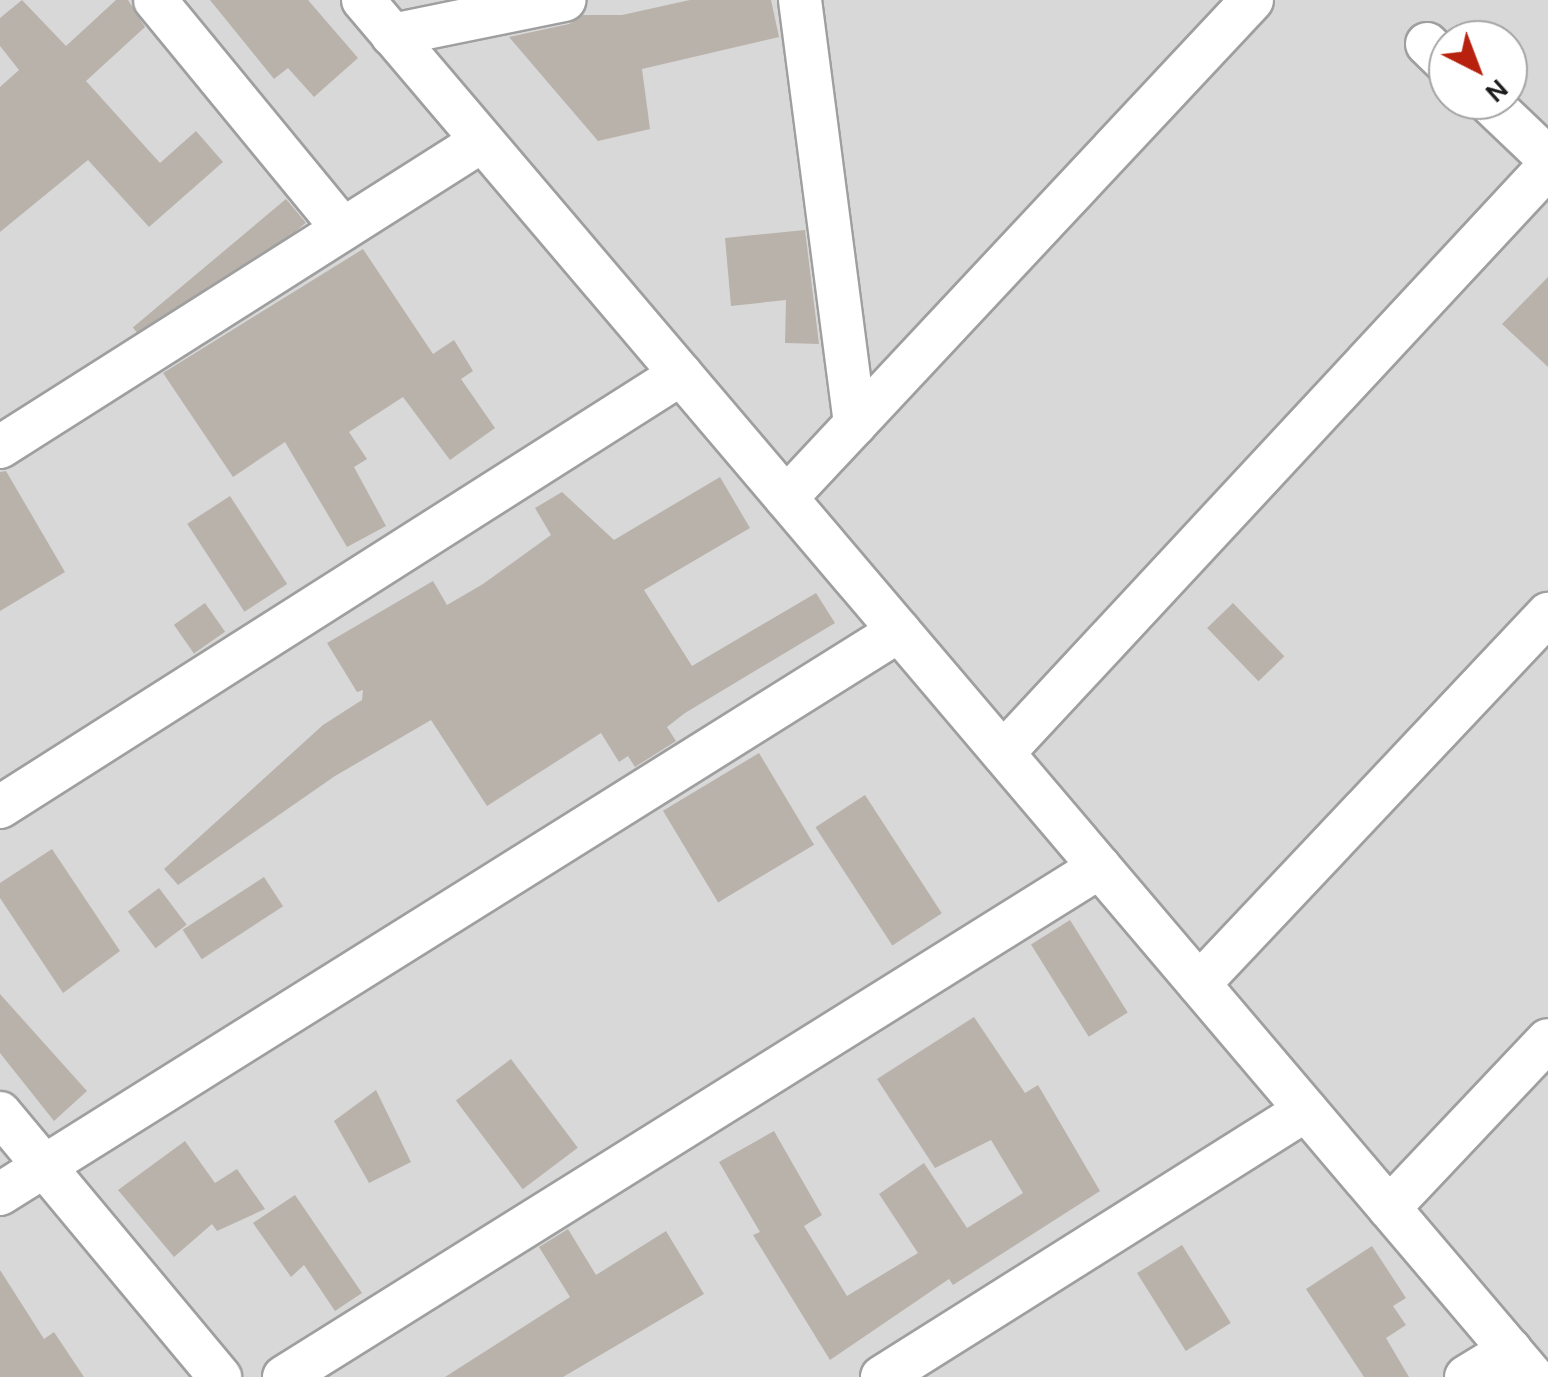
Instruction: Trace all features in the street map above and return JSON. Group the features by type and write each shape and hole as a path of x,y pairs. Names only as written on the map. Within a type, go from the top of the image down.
{"street":[{"path":"155,0 343,229"},
{"path":"363,0 1522,1363 1466,1377"},
{"path":"392,35 564,0"},
{"path":"800,0 855,424"},
{"path":"786,498 1252,0"},
{"path":"1508,120 1548,158"},
{"path":"0,446 482,141"},
{"path":"1003,753 1548,167"},
{"path":"0,807 681,374"},
{"path":"1199,984 1548,614"},
{"path":"0,1194 899,631"},
{"path":"284,1377 1100,867"},
{"path":"1390,1208 1548,1040"},
{"path":"882,1377 1306,1110"},
{"path":"0,1113 220,1377"}],"shaded area":[{"path":"0,0 1548,0 1548,1377 0,1377"}],"building":[{"path":"22,0 66,46 116,0 128,0 145,27 86,81 160,163 196,131 223,162 149,227 88,160 0,232 0,87 19,70 0,46 0,18"},
{"path":"210,0 308,0 358,58 314,97 288,68 274,79"},
{"path":"690,0 771,0 779,37 642,69 650,129 598,141 509,37 569,24 583,15 622,15"},
{"path":"286,199 306,223 153,351 133,328"},
{"path":"805,230 819,344 785,343 786,300 731,306 725,238"},
{"path":"363,249 433,354 454,340 473,371 461,379 495,428 450,460 403,397 349,432 367,459 354,467 386,526 347,547 285,442 233,477 163,373"},
{"path":"1548,277 1548,367 1502,324"},
{"path":"6,471 65,572 0,611 0,472"},
{"path":"720,477 750,528 644,590 692,666 816,593 835,623 685,713 667,727 676,741 635,767 628,756 619,762 601,733 487,806 431,720 335,776 178,885 164,869 323,725 362,700 363,690 357,692 327,643 433,581 447,605 483,584 551,535 535,508 562,492 614,540"},
{"path":"230,496 287,584 244,612 187,524"},
{"path":"205,603 225,632 194,653 174,625"},
{"path":"1233,603 1284,656 1259,681 1207,628"},
{"path":"759,753 814,845 718,902 663,811"},
{"path":"865,795 942,913 892,945 816,827"},
{"path":"52,849 120,951 63,993 0,898 0,883"},
{"path":"264,877 283,906 202,959 183,930"},
{"path":"159,888 187,925 156,948 128,911"},
{"path":"1070,920 1128,1012 1089,1037 1031,944"},
{"path":"0,994 87,1091 54,1121 0,1053"},
{"path":"974,1017 1025,1093 1038,1085 1100,1191 953,1285 949,1279 830,1360 753,1235 760,1232 719,1162 774,1131 822,1215 804,1226 847,1296 918,1253 879,1194 924,1163 967,1228 1023,1193 991,1140 935,1168 877,1079"},
{"path":"511,1059 578,1148 523,1189 456,1101"},
{"path":"376,1090 411,1162 369,1183 334,1121"},
{"path":"185,1141 215,1183 237,1169 265,1209 217,1231 212,1224 174,1257 118,1190"},
{"path":"295,1195 362,1293 335,1311 304,1265 291,1277 253,1223"},
{"path":"568,1229 596,1275 666,1231 704,1294 563,1377 445,1377 570,1297 539,1247"},
{"path":"1182,1245 1231,1323 1186,1351 1137,1273"},
{"path":"1372,1246 1406,1298 1393,1306 1406,1325 1386,1338 1409,1377 1364,1377 1306,1289"},
{"path":"0,1270 44,1339 54,1332 84,1377 0,1377"}]}
